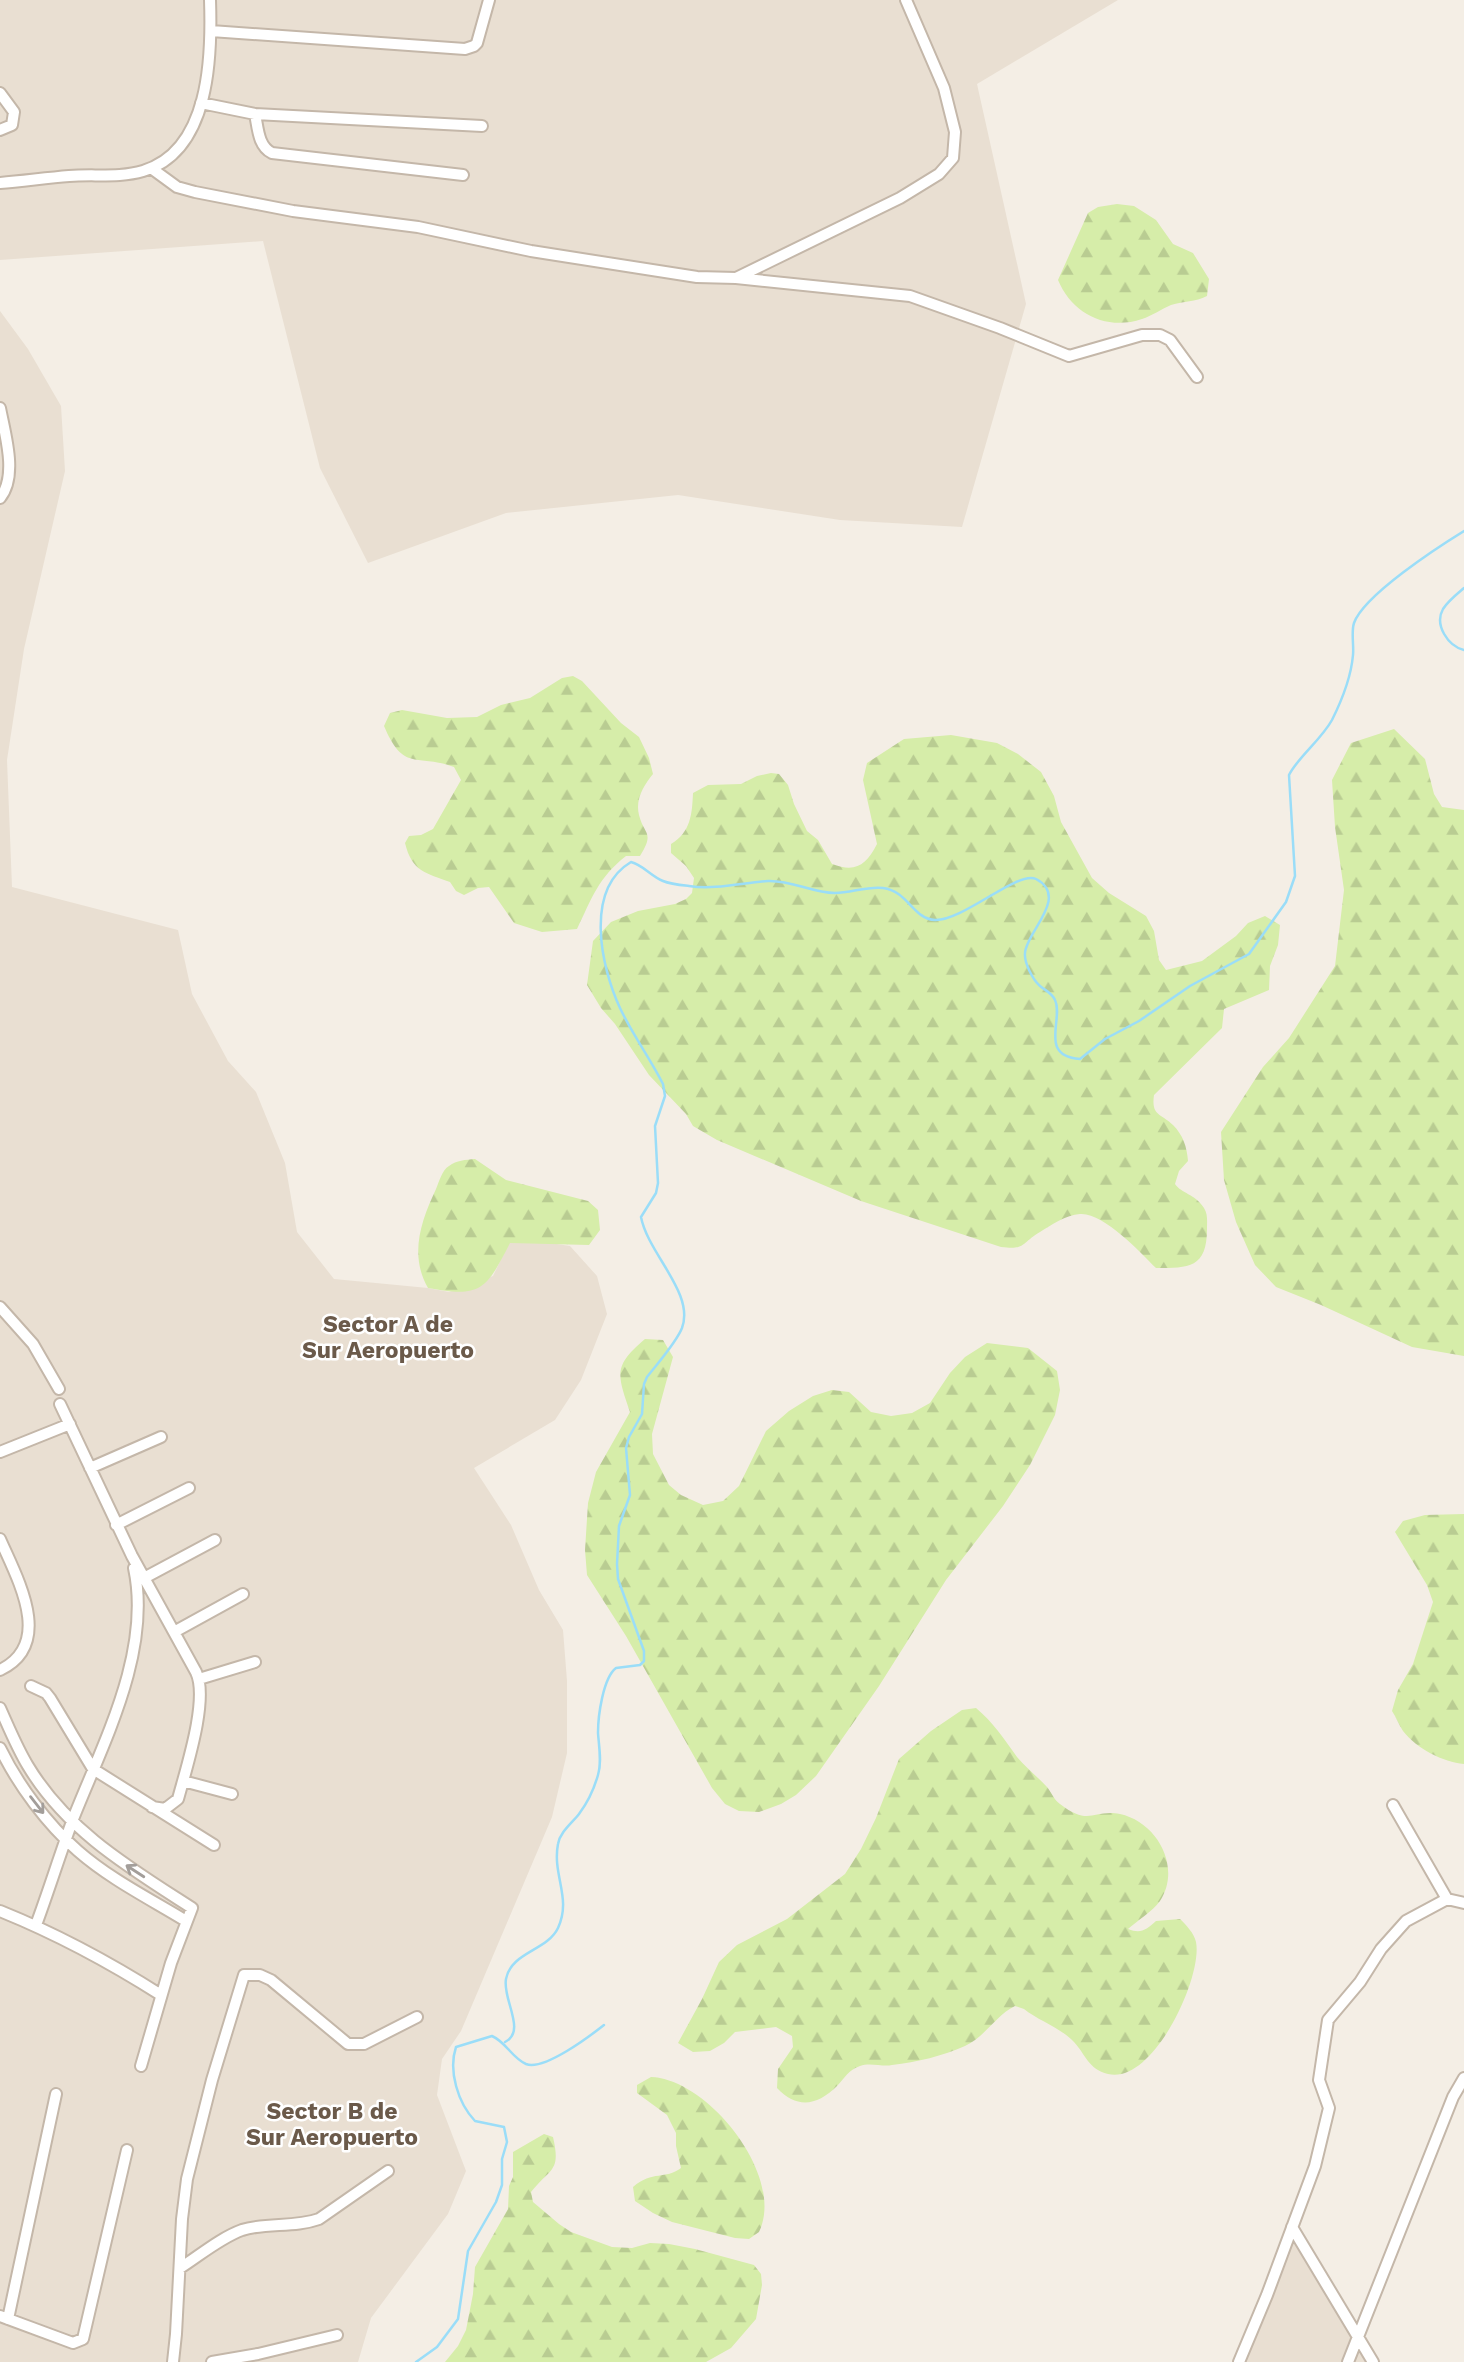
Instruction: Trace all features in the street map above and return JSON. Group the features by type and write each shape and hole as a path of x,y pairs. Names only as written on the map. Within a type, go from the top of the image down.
{"street":[{"path":"0,183 69,176 131,174 151,168 173,153 191,131 206,84 211,31 210,0"},
{"path":"211,31 465,49 477,43 489,0"},
{"path":"736,278 900,198 939,174 953,158 956,148 955,132 944,88 906,0"},
{"path":"0,93 14,112 12,125 0,130"},
{"path":"201,103 255,114 482,126"},
{"path":"255,114 260,140 267,151 272,153 463,175"},
{"path":"151,168 177,187 293,211 418,227 531,251 697,276 910,296 1069,356 1142,335 1160,335 1170,340 1197,377"},
{"path":"0,408 8,460 8,481 0,498"},
{"path":"0,1307 33,1343 59,1389"},
{"path":"60,1404 132,1556 199,1679 199,1709 183,1781 175,1803 165,1809 152,1807"},
{"path":"0,1452 70,1424"},
{"path":"90,1468 161,1437"},
{"path":"117,1525 189,1488"},
{"path":"0,1539 20,1583 30,1618 29,1630 20,1655 11,1665 0,1671"},
{"path":"144,1578 215,1540"},
{"path":"36,1926 121,1695 135,1643 139,1606 132,1556"},
{"path":"174,1632 243,1594"},
{"path":"199,1679 255,1662"},
{"path":"31,1686 50,1698 93,1769 214,1845"},
{"path":"0,1709 28,1766 72,1823 113,1856 192,1908 161,1995 141,2066"},
{"path":"0,1748 21,1783 66,1840 110,1874 186,1921"},
{"path":"183,1781 232,1794"},
{"path":"1392,1805 1447,1899"},
{"path":"1239,2362 1315,2166 1329,2108 1319,2080 1328,2020 1360,1982 1381,1949 1406,1921 1447,1899 1464,1903"},
{"path":"0,1911 89,1951 161,1995"},
{"path":"173,2362 187,2179 212,2080 244,1975 260,1975 271,1980 348,2044 364,2044 417,2017"},
{"path":"1348,2362 1453,2097 1464,2078"},
{"path":"56,2094 4,2317 73,2343 83,2339 127,2150"},
{"path":"180,2268 243,2230 319,2219 388,2171"},
{"path":"1292,2227 1373,2362"},
{"path":"212,2362 337,2335"}],"shaded area":[{"path":"0,0 1118,0 977,84 1026,304 962,527 840,520 678,495 506,513 368,563 320,468 263,241 0,260"},
{"path":"0,311 28,349 61,406 65,471 24,649 7,760 12,887 178,930 192,994 228,1061 256,1092 285,1163 297,1232 334,1279 449,1292 493,1276 509,1243 544,1242 570,1246 597,1276 607,1314 581,1380 555,1420 474,1468 511,1525 539,1590 563,1630 567,1681 567,1753 552,1817 461,2031 442,2059 437,2095 466,2171 448,2214 371,2318 358,2362 0,2362"},
{"path":"1292,2227 1373,2362 1239,2362"}],"green space":[{"path":"1117,204 1134,206 1156,220 1173,244 1193,253 1209,279 1207,296 1171,305 1142,319 1116,323 1092,317 1072,302 1058,280 1088,213 1098,207"},
{"path":"573,676 582,681 621,723 639,737 649,758 653,774 638,803 641,822 648,838 640,856 626,856 609,872 577,929 542,932 514,923 489,887 478,888 464,895 456,891 450,882 416,866 405,843 409,836 421,835 433,829 461,780 454,767 405,756 391,741 384,726 390,713 402,710 447,718 477,717 501,705 530,698 562,678"},
{"path":"1394,729 1425,759 1434,794 1442,807 1464,810 1464,1356 1412,1347 1276,1287 1255,1265 1236,1222 1224,1180 1221,1132 1263,1067 1289,1038 1335,966 1344,890 1335,827 1332,780 1351,743"},
{"path":"951,735 997,743 1018,754 1041,772 1054,796 1061,822 1092,878 1109,893 1146,916 1154,931 1159,960 1166,970 1202,961 1236,936 1248,923 1265,916 1280,925 1278,945 1270,966 1269,990 1224,1009 1222,1028 1154,1095 1156,1111 1176,1129 1187,1151 1188,1161 1179,1171 1175,1184 1196,1199 1206,1213 1204,1252 1194,1263 1156,1268 1110,1226 1089,1215 1080,1214 1059,1221 1019,1247 1001,1247 861,1201 717,1140 693,1126 686,1114 649,1075 587,985 593,941 611,922 638,911 675,904 692,893 694,878 686,866 671,853 671,844 686,828 691,815 693,793 708,785 741,784 757,776 779,774 788,785 807,831 818,840 832,864 854,867 869,857 877,844 863,780 867,763 904,739"},
{"path":"475,1159 506,1180 588,1201 598,1210 600,1230 589,1245 510,1243 487,1281 471,1291 428,1288 422,1276 418,1251 426,1213 447,1168 458,1161"},
{"path":"645,1339 663,1340 673,1357 652,1434 653,1454 669,1485 681,1495 703,1505 723,1501 739,1486 766,1431 789,1411 813,1396 832,1390 849,1392 871,1412 891,1416 912,1413 930,1403 950,1373 965,1357 987,1343 1028,1348 1057,1371 1060,1390 1055,1415 1030,1465 1003,1506 946,1580 879,1686 816,1776 796,1795 759,1812 739,1811 725,1804 712,1788 626,1636 587,1575 585,1550 588,1503 596,1472 630,1412 622,1388 623,1364 627,1356"},
{"path":"1464,1514 1464,1764 1423,1749 1403,1731 1392,1711 1398,1690 1413,1664 1433,1602 1427,1585 1395,1532 1403,1521 1425,1515"},
{"path":"976,1708 1060,1804 1078,1815 1111,1813 1133,1819 1155,1836 1162,1848 1167,1861 1166,1888 1157,1905 1128,1929 1140,1931 1156,1921 1180,1919 1195,1939 1196,1958 1192,1979 1172,2025 1142,2063 1125,2073 1101,2072 1063,2033 1015,2006 965,2046 939,2056 911,2062 860,2066 822,2098 800,2102 784,2095 777,2088 778,2069 793,2047 792,2036 776,2027 735,2032 724,2043 710,2051 693,2052 678,2043 719,1962 737,1945 787,1919 845,1874 876,1818 899,1759 931,1731 962,1710"},
{"path":"651,2077 673,2082 696,2094 717,2112 736,2134 752,2159 762,2184 764,2209 759,2232 749,2239 672,2222 635,2201 633,2187 647,2179 670,2174 681,2168 676,2133 667,2115 637,2093 637,2085"},
{"path":"544,2134 553,2137 556,2157 549,2173 531,2192 533,2202 571,2232 612,2247 669,2244 754,2265 761,2274 762,2285 756,2319 731,2348 706,2362 445,2362 466,2330 475,2267 508,2209 509,2186 513,2177 513,2152"}],"waterway":[{"path":"505,2042 514,2030 506,1987 509,1970 522,1957 553,1936 562,1917 563,1896 557,1866 558,1844 585,1805 598,1775 598,1726 605,1688 616,1668 640,1665 644,1661 644,1651 618,1579 619,1526 630,1495 626,1448 642,1414 647,1377 679,1334 684,1315 677,1287 652,1245 641,1217 656,1193 658,1183 655,1126 665,1096 663,1084 620,1008 607,972 601,930 602,910 607,891 616,875 631,862 666,882 679,885 718,887 768,881 835,893 883,888 899,894 921,915 935,920 960,913 1017,882 1028,878 1036,879 1045,886 1049,895 1048,905 1027,945 1026,962 1035,980 1055,1000 1056,1044 1067,1056 1080,1059 1105,1039 1139,1021 1190,986 1249,954 1286,902 1295,876 1289,775 1327,727 1339,705 1352,664 1354,623 1386,586 1464,531"},
{"path":"1464,588 1445,606 1440,622 1448,639 1464,650"},
{"path":"416,2362 437,2347 458,2319 468,2251 496,2202 502,2185 502,2159 507,2142 504,2127 475,2121 469,2114 459,2096 454,2076 456,2047 492,2036 521,2061 534,2065 555,2058 604,2025"}],"district":[{"name":"Sector A de Sur Aeropuerto","path":"388,1337"},
{"name":"Sector B de Sur Aeropuerto","path":"332,2124"}]}
